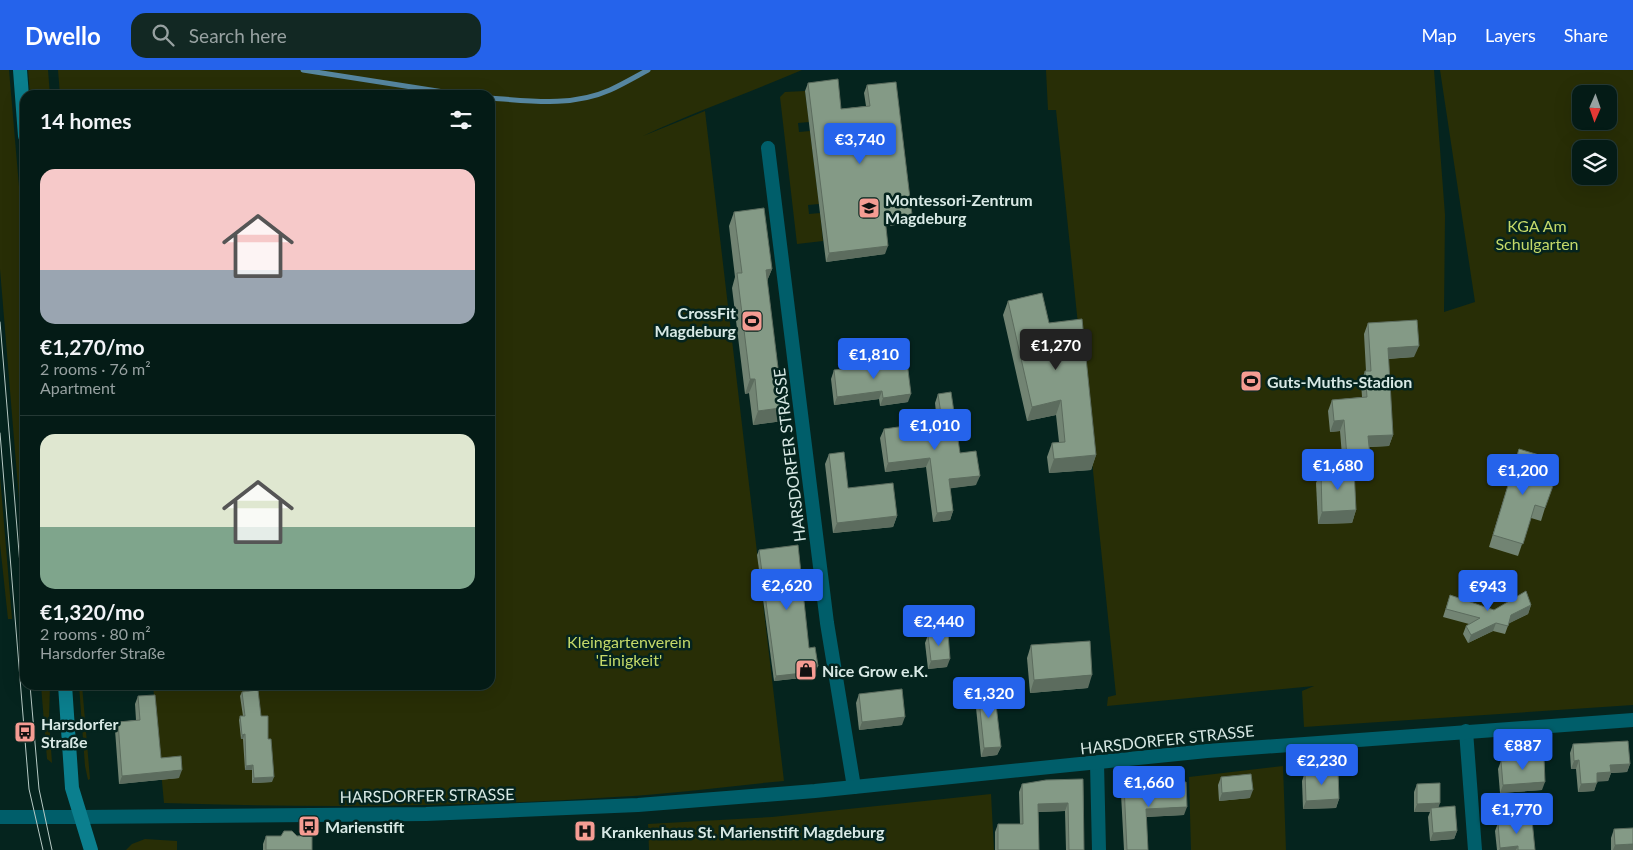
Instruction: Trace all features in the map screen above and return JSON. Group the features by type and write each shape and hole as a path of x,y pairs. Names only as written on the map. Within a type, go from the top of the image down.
{"main road":[{"path":"20,70 22,90"},
{"path":"65,690 72,788 91,850"}],"street":[{"name":"HARSDORFER STRASSE","path":"768,148 827,623 854,787"},
{"name":"HARSDORFER STRASSE","path":"0,817 80,818 520,811 638,805 854,787 1208,751 1633,720"},
{"path":"1466,732 1475,850"},
{"path":"1097,763 1099,850"}],"green space":[{"path":"0,70 9,70 20,198 20,511 0,269"},
{"path":"28,70 48,70 50,90 30,90"},
{"name":"Kleingartenverein 'Einigkeit'","path":"58,70 802,70 643,136 705,111 784,781 636,796 446,805 277,806 164,803 153,690 495,690 495,90 60,90"},
{"name":"KGA Am Schulgarten","path":"1046,70 1434,70 1445,215 1444,312 1475,302 1440,70 1633,70 1633,705 1304,727 1302,691 1314,686 1107,706 1108,697 1116,695 1056,110 1048,110"},
{"path":"805,91 809,122 798,123 799,132 810,131 819,204 808,205 809,214 820,213 823,241 797,244 780,97 785,92"},
{"path":"0,476 12,619 8,619 0,544"},
{"path":"41,690 50,690 49,720 52,763 47,759"},
{"path":"79,690 82,690 90,779 88,780 85,766"},
{"path":"1283,766 1286,850 1191,850 1189,777"},
{"path":"991,794 994,850 649,850 648,824 772,817"},
{"path":"145,839 177,841 177,850 126,850 132,844"}],"building":[{"path":"838,79 841,109 870,106 867,85 896,82 912,215 885,218 888,246 829,253 808,83"},
{"path":"764,208 772,269 766,270 779,376 784,375 788,407 758,411 755,379 750,379 737,273 742,273 734,212"},
{"path":"1042,293 1049,323 1082,319 1096,455 1054,459 1052,443 1065,442 1061,400 1032,407 1008,301"},
{"path":"1417,320 1419,346 1388,348 1393,435 1368,436 1370,456 1347,457 1344,420 1334,421 1332,400 1367,397 1365,371 1371,371 1368,323"},
{"path":"907,362 911,394 883,398 882,391 837,397 834,370"},
{"path":"951,392 960,453 976,451 980,476 949,479 953,511 937,513 930,458 888,463 884,429 942,421 938,394"},
{"path":"1519,449 1549,458 1542,479 1554,483 1545,508 1535,505 1523,544 1493,535"},
{"path":"844,452 848,488 893,483 897,516 837,523 829,454"},
{"path":"1354,469 1356,510 1322,512 1321,471"},
{"path":"798,545 809,648 815,647 818,666 812,672 776,676 759,550"},
{"path":"1526,591 1531,605 1511,615 1508,626 1496,623 1471,635 1466,626 1480,618 1446,609 1450,595 1494,610"},
{"path":"948,633 950,659 931,661 928,635"},
{"path":"1090,641 1092,675 1034,680 1031,645"},
{"path":"994,688 1001,747 984,748 978,690"},
{"path":"902,689 905,717 862,722 859,694"},
{"path":"258,690 261,716 268,716 268,739 271,739 274,777 254,778 253,765 246,766 245,734 242,735 240,716 245,716 242,692"},
{"path":"155,695 161,758 181,756 182,770 122,776 118,722 140,720 138,696"},
{"path":"1628,741 1630,764 1610,765 1611,772 1597,773 1597,783 1581,784 1579,760 1574,761 1573,744"},
{"path":"1544,758 1545,782 1503,785 1501,761"},
{"path":"1305,772 1338,772 1339,799 1306,801"},
{"path":"1251,774 1253,790 1222,793 1221,777"},
{"path":"1083,779 1084,850 1069,850 1068,803 1038,804 1039,850 998,850 998,824 1023,824 1022,784 1046,780"},
{"path":"1186,782 1187,807 1146,809 1148,850 1127,850 1124,785"},
{"path":"1440,783 1440,803 1417,804 1417,784"},
{"path":"1455,806 1457,831 1433,833 1431,808"},
{"path":"1532,820 1535,850 1518,850 1518,846 1500,848 1498,823"},
{"path":"1633,828 1633,844 1615,845 1614,829"},
{"path":"284,831 292,831 297,836 312,835 312,850 266,850 266,836 281,836"}],"waterway":[{"path":"303,70 431,90"},
{"path":"495,98 551,102 581,99 610,90 648,70"}],"tram line":[{"path":"0,322 20,564"},
{"path":"0,433 20,679"},
{"path":"21,690 29,789 43,850"},
{"path":"30,690 39,789 52,850"}],"place":[{"name":"Montessori-Zentrum Magdeburg","path":"869,208"},
{"name":"CrossFit Magdeburg","path":"752,321"},
{"name":"Guts-Muths-Stadion","path":"1251,381"},
{"name":"Nice Grow e.K.","path":"806,670"},
{"name":"Harsdorfer Straße","path":"25,732"},
{"name":"Marienstift","path":"309,826"},
{"name":"Krankenhaus St. Marienstift Magdeburg","path":"585,831"}]}
